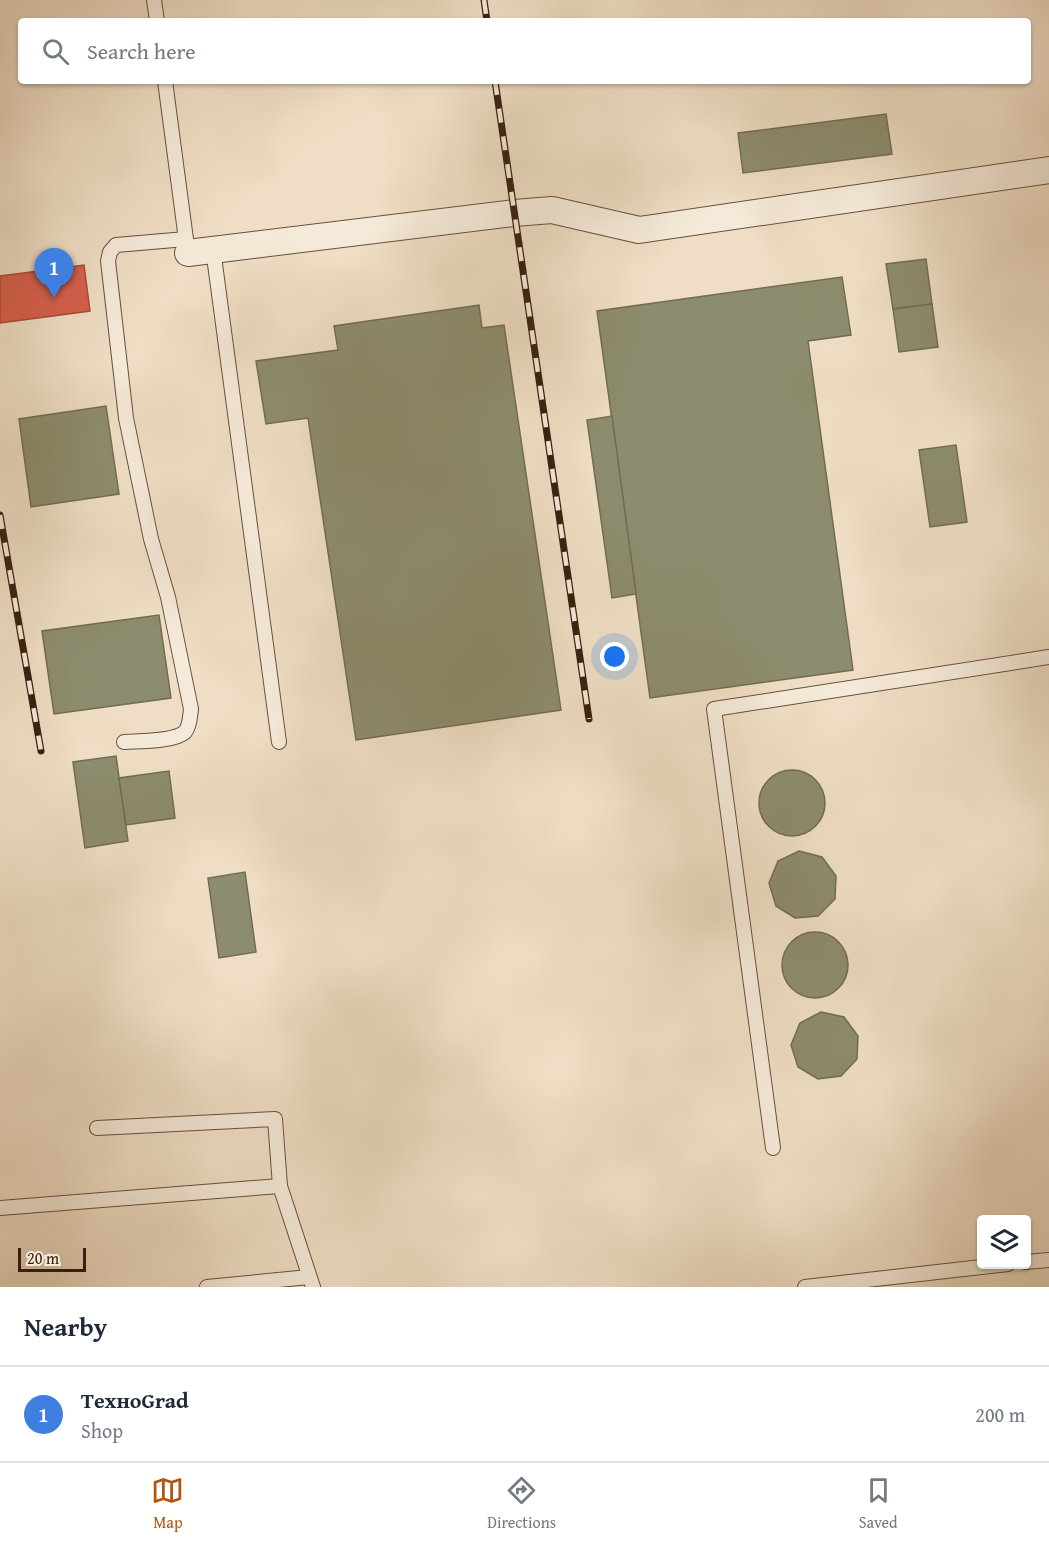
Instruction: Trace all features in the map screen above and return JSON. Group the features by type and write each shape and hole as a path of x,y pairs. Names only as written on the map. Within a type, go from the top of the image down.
{"street":[{"path":"187,246 213,249 552,210 639,230 1049,170"}],"lane":[{"path":"154,0 157,18"},
{"path":"124,742 173,738 185,732 190,720 191,709 168,597 151,539 126,418 108,261 110,252 116,245 187,246 165,84"},
{"path":"213,249 279,742"},
{"path":"773,1148 714,709 1049,657"},
{"path":"97,1128 275,1119 280,1186 311,1282 207,1287"},
{"path":"0,1208 280,1186"},
{"path":"1031,1262 1049,1260"},
{"path":"806,1287 977,1268"}],"building: Shops":[{"path":"84,265 90,311 0,323 0,276"}],"building: Industry":[{"path":"886,114 892,154 743,173 738,133"},
{"path":"926,259 932,304 893,309 886,264"},
{"path":"842,277 851,335 808,341 853,670 650,698 597,311"},
{"path":"932,304 938,347 899,352 893,309"},
{"path":"479,305 482,328 504,325 561,710 356,740 308,418 266,424 256,361 338,350 334,326"},
{"path":"106,406 119,494 31,507 19,419"},
{"path":"612,416 636,594 612,598 587,420"},
{"path":"956,445 967,522 930,527 919,450"},
{"path":"159,615 171,698 54,714 42,631"},
{"path":"116,756 128,841 85,848 73,762"},
{"path":"792,770 805,773 815,780 822,790 825,803 822,816 815,826 805,833 792,836 779,833 769,826 762,816 759,803 762,790 769,780 779,773"},
{"path":"169,771 175,818 126,825 119,778"},
{"path":"799,851 822,857 836,876 835,899 818,916 795,918 776,906 769,883 778,861"},
{"path":"245,872 256,952 219,958 208,878"},
{"path":"815,932 828,935 838,942 845,952 848,965 845,978 838,988 828,995 815,998 802,995 792,988 785,978 782,965 785,952 792,942 802,935"},
{"path":"821,1012 844,1017 858,1036 857,1059 841,1076 818,1079 798,1067 791,1045 800,1023"}],"railway":[{"path":"484,0 487,18"},
{"path":"495,84 589,719"},
{"path":"0,515 41,751"}],"place":[{"name":"ТехноGrad","path":"54,298"}]}
